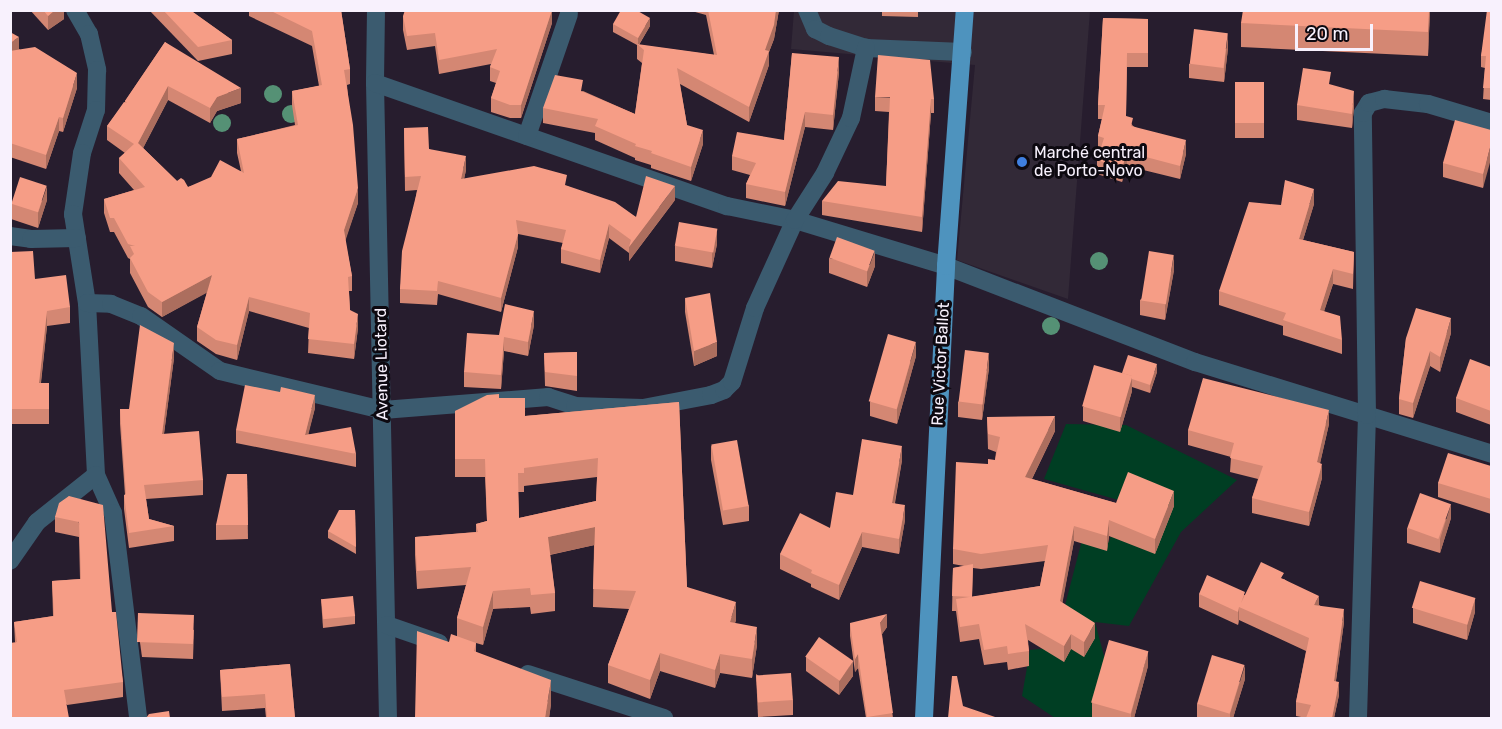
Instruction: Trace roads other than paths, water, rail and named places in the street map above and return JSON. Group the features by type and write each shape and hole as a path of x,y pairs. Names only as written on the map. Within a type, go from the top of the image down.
{"main road":[{"name":"Rue Victor Ballot","path":"924,718 946,266 965,10"}],"street":[{"path":"75,10 89,34 97,70 96,110 82,153 73,214 87,303 96,475 113,513 138,718"},
{"name":"Avenue Liotard","path":"376,10 375,83 388,718"},
{"path":"807,10 815,29 866,48 963,52"},
{"path":"527,136 570,14"},
{"path":"87,303 111,304 141,316 220,371 383,410 548,397 575,406 643,408 724,390 738,370 755,308 795,220 825,173 851,118 866,48"},
{"path":"375,83 727,206 795,220 946,266 1195,362 1491,454"},
{"path":"1358,718 1367,415 1363,113 1369,103 1384,99 1428,104 1491,123"},
{"path":"10,236 31,239 77,238"},
{"path":"10,561 37,522 96,475"},
{"path":"387,625 455,649"},
{"path":"512,668 664,718"}],"place":[{"name":"Marché central de Porto-Novo","path":"1022,162"}]}
